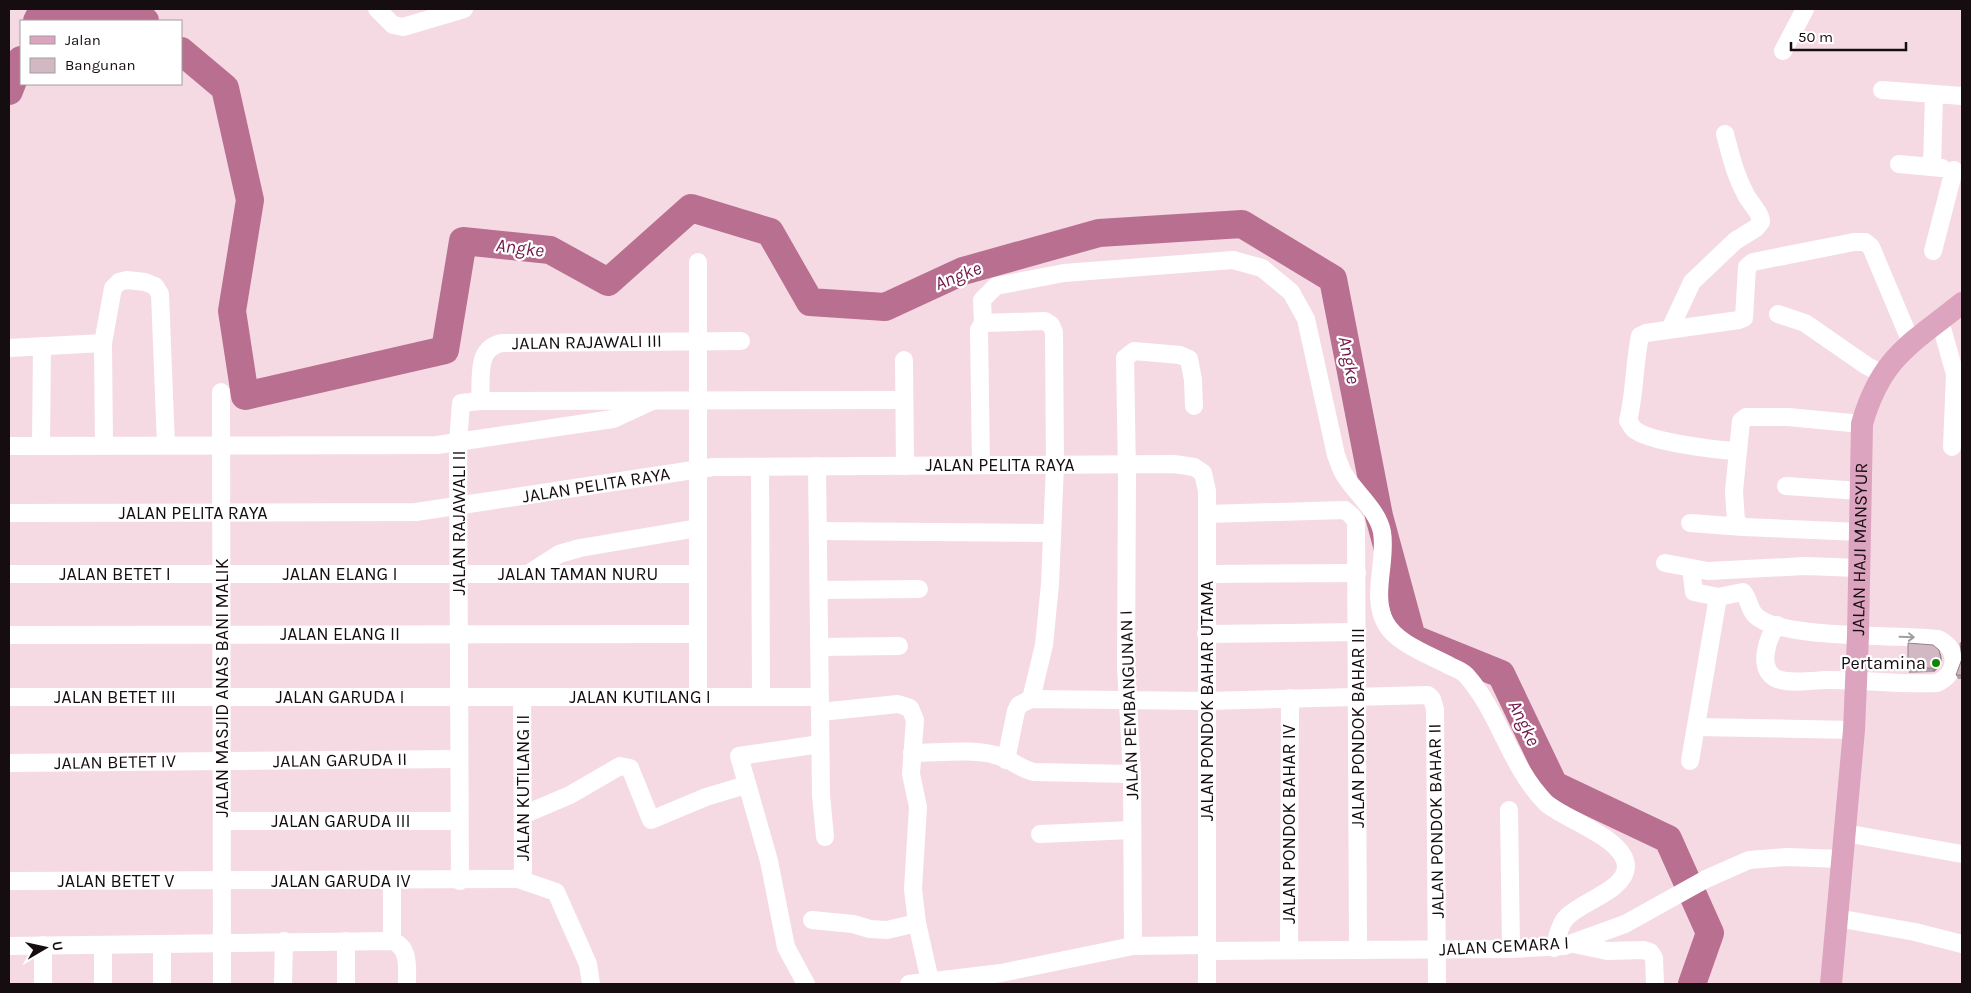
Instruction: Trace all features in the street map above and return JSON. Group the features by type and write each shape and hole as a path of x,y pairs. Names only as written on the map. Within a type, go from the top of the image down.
{"main road":[{"name":"JALAN HAJI MANSYUR","path":"1831,984 1854,730 1862,424 1868,402 1891,362 1912,341 1962,303"}],"street":[{"path":"377,9 393,25 404,27 464,9"},
{"path":"1784,51 1805,9"},
{"path":"1882,90 1962,96"},
{"path":"1932,167 1934,95"},
{"path":"1673,329 1692,282 1735,241 1756,228 1761,222 1760,216 1753,208 1736,177 1725,134"},
{"path":"1899,164 1958,171 1933,251"},
{"path":"1737,451 1688,446 1647,435 1635,430 1628,421 1634,397 1636,360 1640,336 1646,333 1744,318 1746,268 1753,262 1854,242 1865,242 1871,247 1912,341"},
{"path":"981,465 979,330 983,323 982,300 996,286 1031,278 1072,272 1233,260 1262,268 1291,292 1306,319 1336,455 1344,474 1377,518 1382,530 1384,543 1380,598 1384,622 1397,637 1465,673 1489,704 1522,772 1547,803 1610,842 1623,854 1626,866 1624,876 1613,887 1582,905 1564,919 1554,948"},
{"path":"698,262 698,697"},
{"path":"104,445 103,343 113,288 119,282 127,280 145,282 155,286 160,294 162,303 166,445"},
{"path":"1778,314 1806,323 1867,366 1883,374"},
{"path":"983,323 1045,321 1051,325 1054,332 1055,465 1050,584 1044,645 1031,699"},
{"path":"1937,323 1955,374 1952,447"},
{"name":"JALAN RAJAWALI III","path":"480,400 483,358 486,350 492,345 502,343 741,341"},
{"path":"9,348 103,343"},
{"path":"41,445 42,346"},
{"name":"JALAN PEMBANGUNAN I","path":"1133,946 1132,774 1126,667 1127,464 1125,358 1128,353 1134,351 1180,355 1189,359 1193,380 1194,406"},
{"path":"904,360 905,466"},
{"name":"JALAN MASJID ANAS BANI MALIK","path":"221,392 222,984"},
{"name":"JALAN RAJAWALI II","path":"460,881 458,443 461,403 480,400 904,400"},
{"path":"9,446 221,445 411,447 458,443 613,419 654,400"},
{"path":"1743,527 1736,521 1734,491 1741,421 1746,417 1788,417 1862,424"},
{"name":"JALAN PELITA RAYA","path":"9,513 221,514 416,512 459,507 698,469 817,466 1184,465"},
{"name":"JALAN PONDOK BAHAR UTAMA","path":"1184,465 1203,473 1206,486 1207,984"},
{"path":"817,466 821,795 825,837"},
{"path":"760,467 761,696"},
{"path":"1786,486 1860,491"},
{"name":"JALAN PONDOK BAHAR III","path":"1207,514 1345,510 1356,522 1358,950"},
{"path":"1690,523 1859,532"},
{"path":"528,574 559,554 580,548 698,528"},
{"path":"818,531 1051,533"},
{"path":"580,548 583,574"},
{"path":"1664,563 1708,571 1805,566 1859,568"},
{"path":"1691,568 1694,592 1718,597 1743,592 1755,615 1777,625 1798,630 1938,638 1946,642 1951,649 1954,666 1950,674 1936,683 1804,682 1775,678 1768,670 1766,657 1767,642 1777,625"},
{"path":"1207,574 1357,573"},
{"name":"JALAN BETET I","path":"9,574 222,574"},
{"name":"JALAN ELANG I","path":"222,574 459,574"},
{"name":"JALAN TAMAN NURU","path":"459,574 698,574"},
{"path":"819,590 918,589"},
{"path":"1690,761 1718,597"},
{"path":"1206,634 1358,632"},
{"name":"JALAN ELANG II","path":"9,635 698,634"},
{"path":"819,647 899,646"},
{"name":"JALAN PONDOK BAHAR II","path":"1358,696 1428,695 1432,699 1435,709 1437,984"},
{"name":"JALAN KUTILANG I","path":"459,697 761,696 820,704 898,704 907,706 915,720 912,753"},
{"path":"1006,760 1016,710 1019,704 1031,699 1128,702 1358,696"},
{"name":"JALAN BETET III","path":"9,697 222,697"},
{"name":"JALAN GARUDA I","path":"222,697 459,697"},
{"name":"JALAN KUTILANG II","path":"460,881 518,879 524,871 522,697"},
{"name":"JALAN PONDOK BAHAR IV","path":"1289,950 1290,698"},
{"path":"1697,727 1854,730"},
{"path":"806,984 786,947 769,861 739,756 820,744"},
{"path":"928,980 917,923 913,889 918,807 911,774 912,753 970,752 1000,756 1022,770 1034,772 1132,774"},
{"name":"JALAN GARUDA II","path":"222,761 459,759"},
{"name":"JALAN BETET IV","path":"9,763 222,761"},
{"path":"523,816 570,795 620,766 630,768 651,820 706,797 746,785"},
{"path":"1509,810 1511,949"},
{"name":"JALAN GARUDA III","path":"222,821 459,821"},
{"path":"1040,834 1132,830"},
{"path":"1845,833 1962,854"},
{"name":"JALAN CEMARA I","path":"909,984 928,980 1001,972 1133,946 1289,950 1554,948 1574,944 1606,933 1706,879 1749,860 1760,858 1842,859"},
{"path":"518,879 556,892 588,964 591,984"},
{"name":"JALAN BETET V","path":"9,881 222,881"},
{"name":"JALAN GARUDA IV","path":"222,881 460,881"},
{"path":"392,881 392,941"},
{"path":"1837,918 1915,932 1962,944"},
{"path":"812,920 887,930 917,923"},
{"path":"283,984 284,941"},
{"path":"346,941 346,984"},
{"path":"9,946 392,941 400,944 404,949 408,984"},
{"path":"162,944 162,984"},
{"path":"1574,944 1608,951 1644,950 1650,952 1654,958 1655,984"},
{"path":"43,945 43,984"},
{"path":"103,945 103,984"}],"building":[{"path":"1908,643 1933,645 1939,650 1941,659 1932,668 1908,668"},
{"path":"1962,659 1962,675 1956,675"}],"waterway":[{"name":"Angke","path":"38,20 39,17 138,15 144,20"},
{"name":"Angke","path":"182,52 225,88 250,200 232,311 245,396 445,350 463,241 550,250 608,282 691,208 770,232 810,302 885,307 963,271 1099,233 1242,224 1333,279 1379,516 1412,638 1501,674 1554,785 1668,839 1710,933 1692,984"},
{"name":"Angke","path":"9,91 20,63"}],"place":[{"name":"Pertamina","path":"1936,663"}]}
